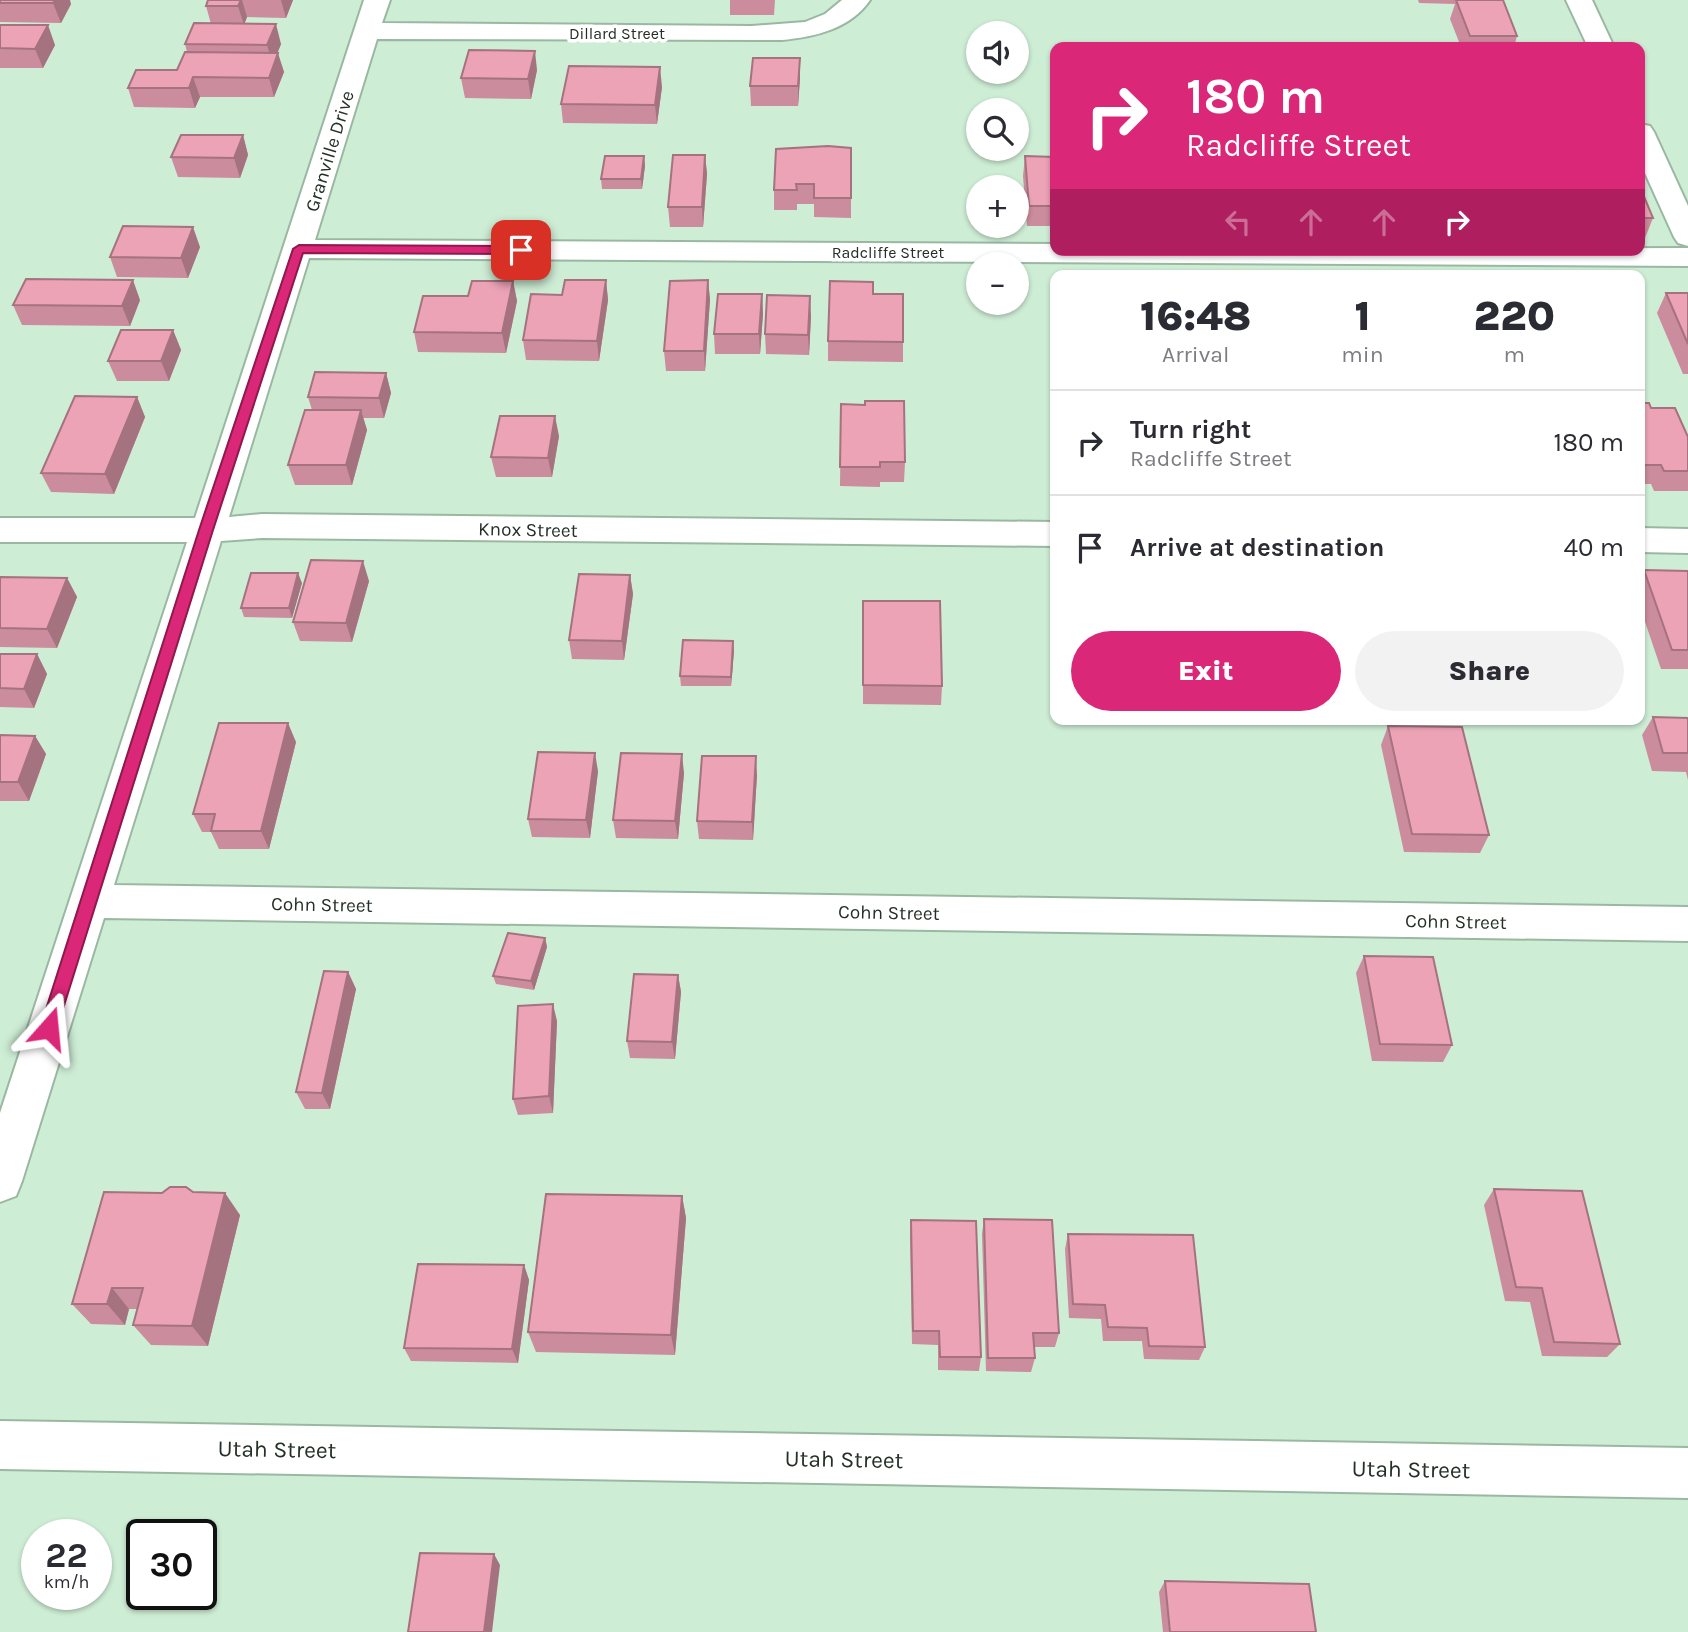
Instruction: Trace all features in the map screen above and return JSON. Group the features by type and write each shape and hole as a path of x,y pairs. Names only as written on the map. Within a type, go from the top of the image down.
{"street":[{"name":"Dillard Street","path":"372,16 776,33 800,31 837,20 857,0"},
{"path":"1579,0 1599,42"},
{"name":"Granville Drive","path":"0,1181 372,16"},
{"path":"1645,143 1688,237"},
{"name":"Radcliffe Street","path":"299,249 1050,253"},
{"name":"Radcliffe Street","path":"1514,256 1688,257"},
{"name":"Knox Street","path":"0,530 206,530 262,526 1050,534"},
{"path":"1645,540 1688,541"},
{"name":"Cohn Street","path":"89,901 1688,924"},
{"name":"Utah Street","path":"0,1445 1688,1473"}],"building":[{"path":"0,0 55,0 53,3 0,3"},
{"path":"208,0 241,0 238,6 206,6"},
{"path":"1456,0 1503,0 1517,36 1470,36"},
{"path":"194,23 276,24 267,45 185,44"},
{"path":"0,25 48,25 35,49 0,48"},
{"path":"469,50 535,51 528,79 461,78"},
{"path":"185,52 278,53 269,78 193,77 189,88 128,88 136,70 177,70"},
{"path":"753,58 800,58 798,86 750,86"},
{"path":"569,66 660,67 655,105 561,104"},
{"path":"181,135 243,135 234,158 171,157"},
{"path":"828,146 851,148 851,198 814,198 814,184 796,184 797,190 774,190 776,149"},
{"path":"673,155 705,155 702,207 668,207"},
{"path":"605,156 644,156 641,179 601,179"},
{"path":"1029,156 1050,157 1050,206 1029,206 1029,175 1027,175 1025,161 1029,161"},
{"path":"1645,199 1653,218 1645,218"},
{"path":"123,226 193,227 181,258 110,257"},
{"path":"26,279 133,280 122,306 13,305"},
{"path":"565,280 606,280 597,341 523,340 531,294 562,295"},
{"path":"708,280 704,351 664,351 670,281"},
{"path":"472,281 513,281 502,333 414,332 423,296 468,296"},
{"path":"830,281 873,282 873,294 903,294 903,342 828,341"},
{"path":"1666,293 1688,293 1688,344"},
{"path":"718,294 762,294 759,334 714,334"},
{"path":"767,295 810,296 808,335 765,334"},
{"path":"121,330 173,330 161,361 108,361"},
{"path":"315,372 386,373 379,398 308,397"},
{"path":"75,396 137,397 105,474 41,473"},
{"path":"865,401 904,401 905,462 880,462 880,467 840,467 841,404 865,405"},
{"path":"1645,403 1649,403 1651,408 1675,408 1688,437 1688,471 1664,471 1661,465 1645,465"},
{"path":"305,410 361,410 346,465 288,465"},
{"path":"500,416 555,416 548,458 491,457"},
{"path":"311,560 363,561 346,623 293,622"},
{"path":"1645,570 1688,571 1688,650 1672,650"},
{"path":"251,573 298,573 289,608 241,608"},
{"path":"579,574 630,575 622,641 569,640"},
{"path":"0,577 67,578 47,629 0,628"},
{"path":"863,601 940,601 942,686 863,685"},
{"path":"683,640 733,641 731,677 680,676"},
{"path":"0,654 37,654 24,689 0,688"},
{"path":"1653,717 1688,718 1688,753 1663,753"},
{"path":"219,723 288,723 261,831 211,831 215,814 193,814"},
{"path":"1388,726 1462,727 1489,835 1412,834"},
{"path":"0,735 35,736 18,782 0,782"},
{"path":"538,752 595,753 586,820 528,819"},
{"path":"621,753 682,754 675,821 613,820"},
{"path":"702,756 756,756 752,822 697,821"},
{"path":"508,933 545,938 531,981 493,976"},
{"path":"1364,956 1433,957 1452,1045 1380,1044"},
{"path":"324,971 348,972 322,1093 296,1092"},
{"path":"634,974 678,975 672,1042 627,1041"},
{"path":"553,1004 549,1096 513,1099 518,1006"},
{"path":"170,1187 186,1187 193,1192 225,1193 192,1326 133,1325 143,1288 112,1288 107,1304 72,1304 104,1192 162,1193"},
{"path":"1494,1189 1582,1191 1620,1344 1554,1342 1542,1288 1516,1287"},
{"path":"546,1194 682,1196 671,1335 528,1332"},
{"path":"984,1219 1052,1220 1059,1333 1033,1333 1035,1358 988,1358"},
{"path":"911,1220 976,1221 981,1357 940,1357 939,1331 913,1331"},
{"path":"1068,1234 1193,1235 1205,1347 1149,1346 1147,1328 1108,1327 1105,1305 1073,1304"},
{"path":"418,1264 524,1265 512,1349 404,1348"},
{"path":"420,1553 494,1554 484,1632 408,1632"},
{"path":"1165,1581 1309,1584 1316,1632 1170,1632"}],"route":[{"path":"49,1028 206,530 299,249 521,250"}]}
